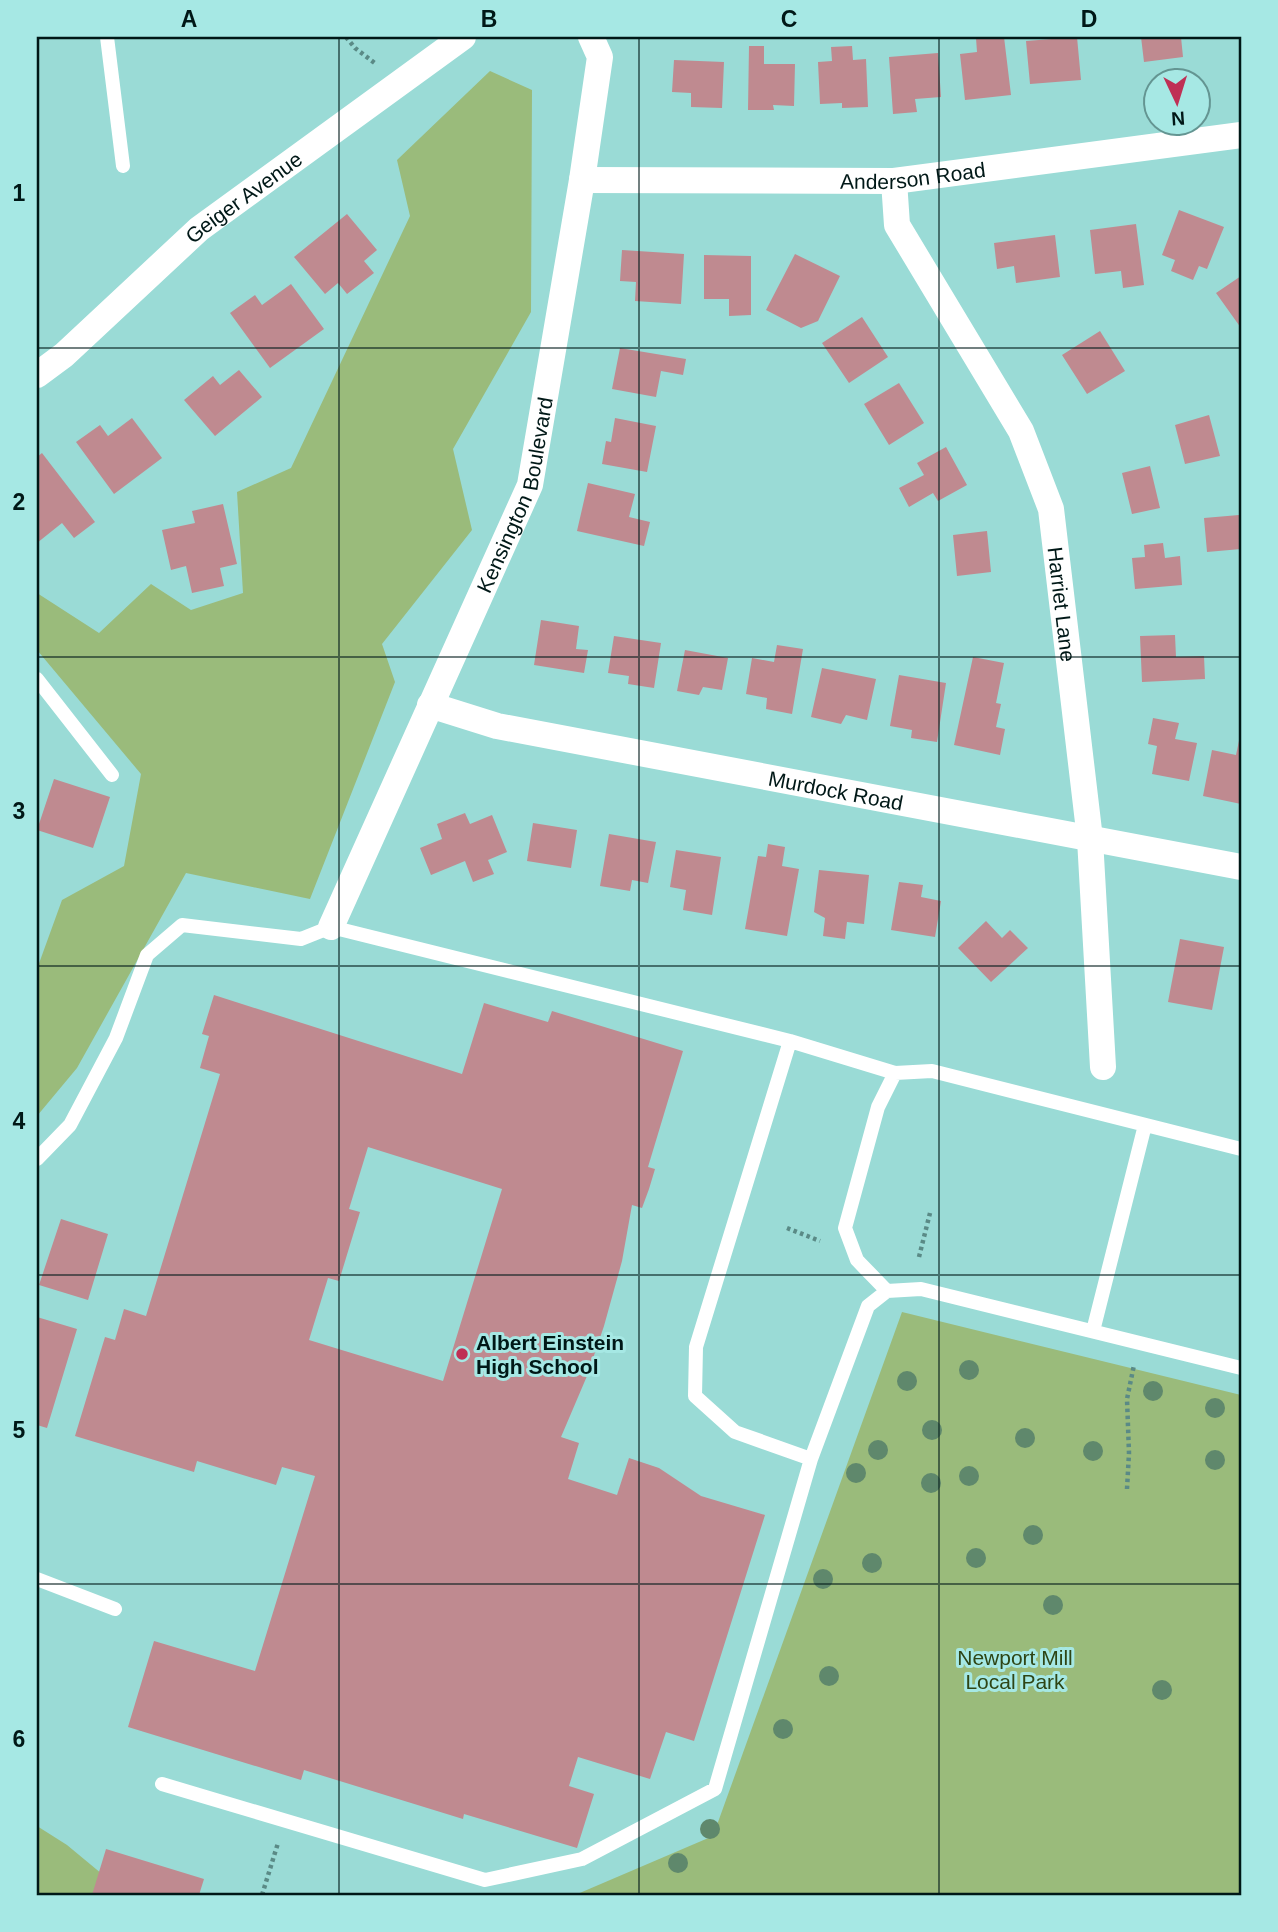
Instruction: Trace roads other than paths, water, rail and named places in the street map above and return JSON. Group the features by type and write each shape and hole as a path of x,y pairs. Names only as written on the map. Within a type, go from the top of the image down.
{"street":[{"name":"Geiger Avenue","path":"37,375 64,355 199,229 463,37"},
{"name":"Kensington Boulevard","path":"331,927 530,485 600,57 590,37"},
{"name":"Anderson Road","path":"582,180 894,181 1241,135"},
{"name":"Harriet Lane","path":"894,181 897,225 1021,431 1051,509 1090,839 1103,1067"},
{"name":"Murdock Road","path":"430,705 497,726 1241,867"}],"lane":[{"path":"107,37 123,166"},
{"path":"37,679 112,775"},
{"path":"37,1159 70,1125 116,1038 147,955 182,925 301,939 331,927 790,1041 895,1073 932,1071 1241,1149"},
{"path":"790,1041 696,1347 695,1396 735,1432 811,1459"},
{"path":"887,1291 857,1260 845,1228 878,1107 895,1073"},
{"path":"1093,1332 1145,1125"},
{"path":"162,1784 485,1880 582,1859 715,1789 811,1459 868,1306 887,1291 920,1289 1241,1368"},
{"path":"37,1579 115,1609"}],"place":[{"name":"Albert Einstein High School","path":"462,1354"}],"park label":[{"name":"Newport Mill Local Park","path":"1015,1669"}]}
